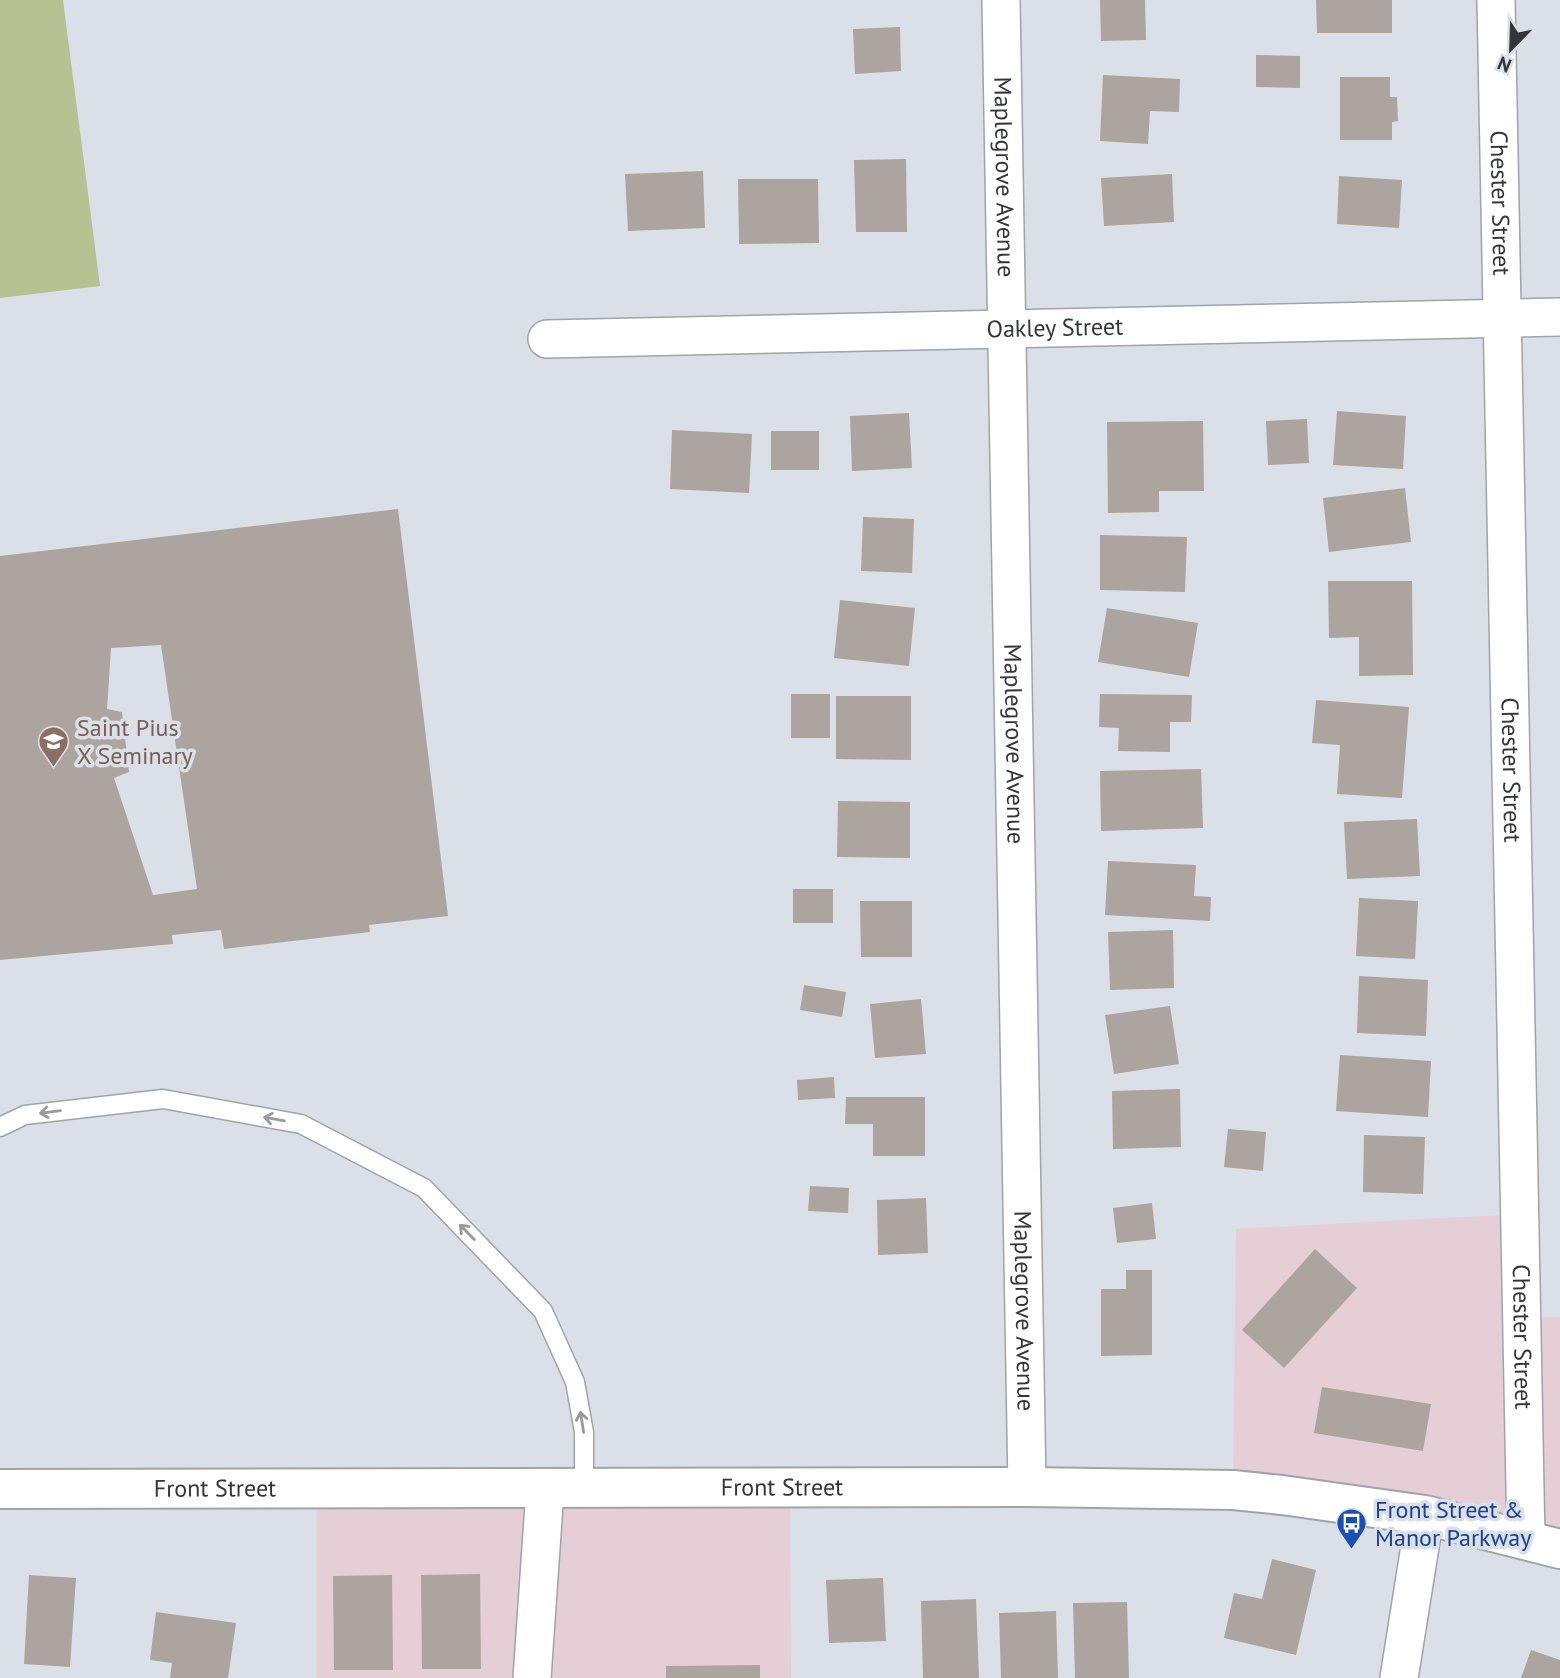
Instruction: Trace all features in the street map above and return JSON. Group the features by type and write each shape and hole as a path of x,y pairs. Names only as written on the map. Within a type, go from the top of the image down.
{"main road":[{"name":"Front Street","path":"0,1489 584,1490 1027,1487 1233,1490 1425,1515 1543,1544"}],"street":[{"name":"Maplegrove Avenue","path":"1000,0 1027,1487"},
{"name":"Chester Street","path":"1496,0 1503,319 1543,1544"},
{"name":"Oakley Street","path":"547,339 1560,317"},
{"path":"532,1678 545,1490"},
{"path":"1398,1678 1425,1515"}],"lane":[{"path":"0,1127 25,1115 163,1099 301,1124 424,1188 543,1311 575,1382 584,1432 584,1490"}],"shaded area":[{"path":"1520,1214 1522,1317 1560,1317 1560,1549 1233,1490 1236,1229"},
{"path":"790,1489 791,1678 317,1678 317,1490"}],"green space":[{"path":"0,0 63,0 100,286 0,298"}],"building":[{"path":"1100,0 1145,0 1146,40 1101,41"},
{"path":"1316,0 1392,0 1392,33 1317,33"},
{"path":"900,27 901,71 855,74 853,29"},
{"path":"1256,55 1300,56 1300,88 1256,87"},
{"path":"1103,75 1180,79 1179,112 1150,111 1148,144 1100,141"},
{"path":"1340,77 1390,77 1390,97 1397,97 1398,121 1392,122 1392,140 1340,140"},
{"path":"906,159 907,232 856,232 854,160"},
{"path":"703,171 705,228 628,231 625,174"},
{"path":"1172,174 1174,222 1104,226 1101,178"},
{"path":"1339,176 1402,180 1399,228 1337,224"},
{"path":"738,179 818,179 819,243 739,244"},
{"path":"1337,411 1406,416 1403,469 1333,465"},
{"path":"909,413 912,468 852,471 850,416"},
{"path":"1307,419 1309,463 1268,465 1266,421"},
{"path":"1203,421 1204,491 1159,491 1159,512 1108,513 1107,422"},
{"path":"672,430 752,434 749,493 670,489"},
{"path":"771,431 819,431 819,470 771,470"},
{"path":"1405,488 1411,542 1329,552 1323,498"},
{"path":"398,509 448,916 369,925 370,932 224,949 221,930 172,935 173,944 0,960 0,556","holes":["161,645 197,889 153,895 114,778 129,772 122,712 107,709 111,648"]},
{"path":"863,517 914,519 912,573 861,571"},
{"path":"1100,535 1187,537 1185,592 1100,590"},
{"path":"1328,581 1412,581 1413,675 1359,676 1359,637 1329,638"},
{"path":"840,600 915,608 909,666 834,658"},
{"path":"1107,608 1198,623 1189,677 1098,662"},
{"path":"791,694 830,694 830,738 791,738"},
{"path":"1100,694 1192,695 1191,722 1170,722 1170,752 1118,751 1119,728 1099,727"},
{"path":"836,696 911,696 911,760 836,759"},
{"path":"1316,700 1409,707 1402,798 1337,794 1340,745 1312,743"},
{"path":"1201,769 1203,828 1101,831 1100,771"},
{"path":"838,801 910,802 910,858 837,857"},
{"path":"1417,819 1420,876 1347,879 1344,822"},
{"path":"1108,861 1196,865 1194,896 1211,897 1210,921 1105,915"},
{"path":"793,889 833,889 833,923 793,923"},
{"path":"1359,898 1418,901 1415,959 1356,956"},
{"path":"860,901 912,901 912,957 861,957"},
{"path":"1173,930 1174,988 1110,990 1108,932"},
{"path":"1359,976 1428,980 1426,1036 1357,1033"},
{"path":"804,985 846,992 842,1017 800,1010"},
{"path":"921,999 926,1054 875,1058 870,1004"},
{"path":"1170,1006 1179,1064 1114,1074 1105,1015"},
{"path":"1340,1055 1431,1061 1428,1117 1336,1111"},
{"path":"834,1077 835,1098 798,1100 797,1080"},
{"path":"1180,1089 1181,1147 1113,1149 1112,1091"},
{"path":"846,1097 925,1097 925,1156 873,1156 873,1124 845,1124"},
{"path":"1228,1129 1266,1132 1263,1171 1224,1167"},
{"path":"1364,1135 1425,1137 1423,1194 1363,1192"},
{"path":"810,1186 849,1188 848,1213 808,1211"},
{"path":"926,1198 928,1253 878,1255 877,1200"},
{"path":"1152,1203 1156,1239 1117,1243 1113,1208"},
{"path":"1315,1249 1357,1288 1284,1368 1242,1330"},
{"path":"1126,1270 1152,1270 1152,1355 1101,1356 1101,1289 1126,1289"},
{"path":"1322,1387 1431,1404 1423,1451 1314,1433"},
{"path":"1272,1559 1316,1570 1296,1655 1224,1638 1234,1593 1262,1599"},
{"path":"480,1574 481,1669 422,1669 421,1575"},
{"path":"29,1575 76,1578 70,1667 24,1664"},
{"path":"392,1575 393,1670 334,1670 333,1576"},
{"path":"883,1578 886,1641 829,1643 826,1580"},
{"path":"976,1599 979,1678 923,1678 921,1601"},
{"path":"1127,1602 1129,1678 1075,1678 1073,1603"},
{"path":"1056,1611 1058,1678 1001,1678 999,1613"},
{"path":"156,1612 236,1623 228,1678 170,1678 172,1663 150,1660"},
{"path":"1531,1650 1560,1660 1560,1678 1521,1678"},
{"path":"760,1665 760,1678 666,1678 666,1666"}],"place":[{"name":"Saint Pius X Seminary","path":"54,769"},
{"name":"Front Street & Manor Parkway","path":"1352,1551"}]}
